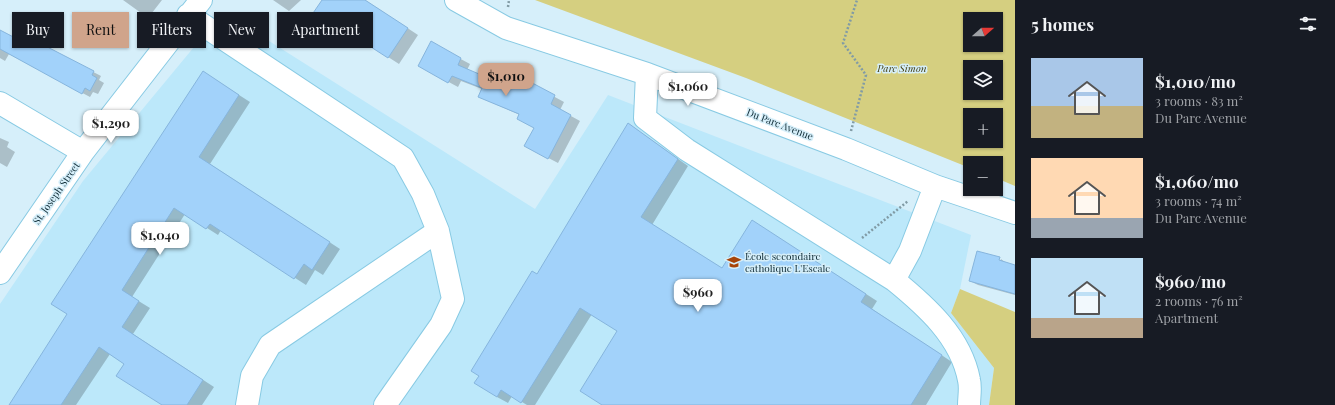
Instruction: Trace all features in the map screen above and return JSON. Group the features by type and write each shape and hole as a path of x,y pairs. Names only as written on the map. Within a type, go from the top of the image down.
{"street":[{"name":"Du Parc Avenue","path":"456,0 506,28 647,74 846,149 935,186 1015,213"},
{"path":"194,8 403,158 424,194 438,231 453,299 441,325 385,405"},
{"name":"St. Joseph Street","path":"0,273 84,152 194,8"},
{"path":"647,74 645,118 687,150 894,280 915,297 940,323 959,351 970,381 969,405"},
{"path":"0,103 84,152"},
{"path":"894,280 910,251 935,186"},
{"path":"247,405 252,376 270,345 438,231"}],"path":[{"path":"846,149 866,74 843,43 857,0"},
{"path":"846,251 912,198"}],"shaded area":[{"path":"214,23 214,48 269,48 269,41 277,46 277,48 280,48 535,209 608,95 971,235 960,289 951,313 994,368 989,405 0,405 0,304 83,181 193,48 206,48 206,33"}],"green space":[{"name":"Parc Simon","path":"535,0 1015,0 1015,186 1003,181 1003,156 963,156 963,165 746,78"},
{"path":"960,289 1015,312 1015,405 989,405 994,368 951,313"}],"building":[{"path":"322,0 365,0 408,28 388,58 372,48 373,12 314,12"},
{"path":"0,30 12,36 12,48 49,48 94,71 92,75 97,78 90,91 85,88 82,94 0,49"},
{"path":"431,41 461,58 458,65 486,77 491,65 521,77 555,95 551,104 571,115 548,159 524,146 534,128 517,119 519,114 478,97 482,88 452,76 448,83 418,66"},
{"path":"203,71 239,95 199,157 330,242 312,270 304,264 294,279 210,224 206,229 174,208 122,290 139,301 122,327 203,380 187,405 162,405 116,376 124,364 99,347 61,405 9,405 67,314 51,304"},
{"path":"628,123 678,159 641,217 722,268 752,220 866,294 861,302 942,355 911,405 602,405 580,391 617,331 580,308 521,403 501,390 497,397 474,383 479,376 471,371 532,271 537,274"},
{"path":"977,251 1000,257 999,260 1015,265 1015,294 969,281"}],"place":[{"name":"École secondaire catholique L'Escale","path":"734,262"}]}
